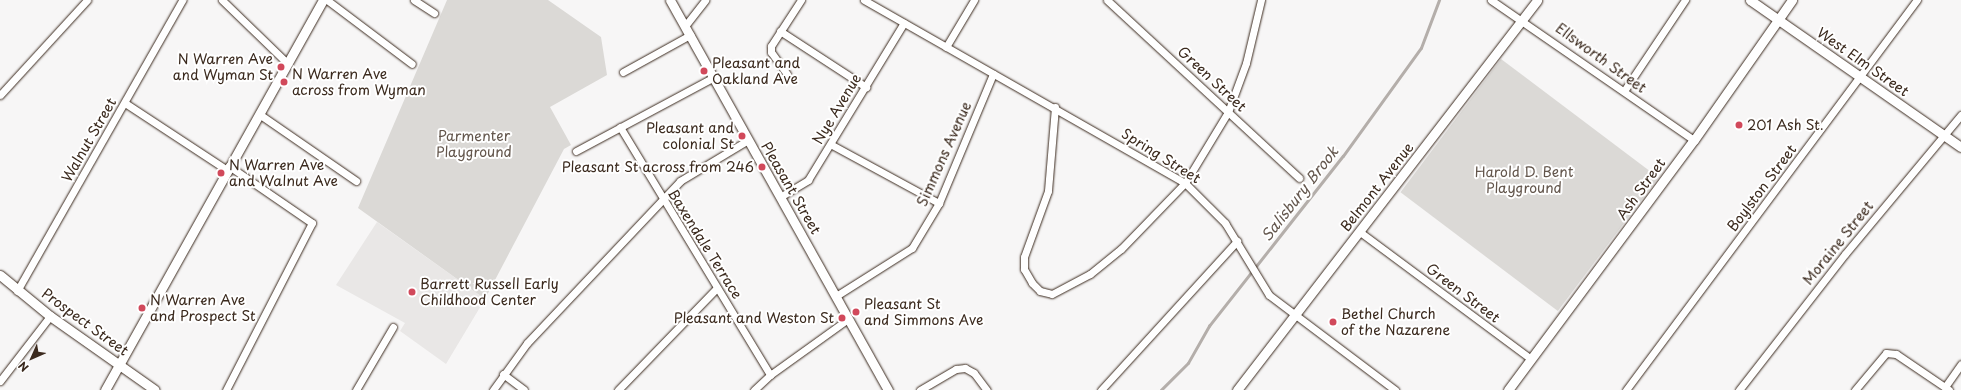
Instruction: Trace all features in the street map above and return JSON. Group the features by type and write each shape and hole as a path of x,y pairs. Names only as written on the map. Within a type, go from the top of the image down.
{"street":[{"path":"0,95 87,0"},
{"name":"Walnut Street","path":"17,291 125,103 182,0"},
{"path":"222,0 287,63"},
{"path":"105,390 323,0"},
{"path":"326,0 412,64"},
{"path":"414,0 434,13"},
{"name":"Pleasant Street","path":"670,0 888,390"},
{"path":"685,26 705,0"},
{"path":"787,74 771,52 780,31 801,0"},
{"name":"Spring Street","path":"864,0 993,74 1055,107 1185,183 1215,210 1237,241 1249,265 1269,296 1394,390"},
{"path":"946,47 974,0"},
{"name":"Green Street","path":"1107,0 1299,178"},
{"path":"1055,107 1048,191 1024,257 1024,269 1040,291 1052,294 1090,274 1126,245 1185,183 1228,112 1246,62 1261,0"},
{"name":"Ellsworth Street","path":"1491,0 1524,19 1694,140"},
{"name":"Belmont Avenue","path":"1237,390 1524,19 1537,0"},
{"path":"1624,91 1685,0"},
{"name":"West Elm Street","path":"1750,0 1961,147"},
{"name":"Ash Street","path":"1508,390 1694,140 1792,0"},
{"name":"Boylston Street","path":"1626,390 1861,78 1917,0"},
{"name":"Nye Avenue","path":"780,197 808,180 832,145 904,23"},
{"path":"780,31 866,86"},
{"path":"623,72 690,35"},
{"name":"Simmons Avenue","path":"836,296 912,248 939,203 993,74"},
{"path":"576,151 714,77"},
{"path":"125,103 312,223 226,390"},
{"path":"258,114 356,181"},
{"name":"Moraine Street","path":"1739,390 1845,254 1961,115"},
{"name":"Baxendale Terrace","path":"620,127 770,375"},
{"path":"493,390 527,343 680,181 748,140"},
{"path":"832,145 939,203"},
{"name":"Green Street","path":"1360,232 1531,359"},
{"path":"1101,390 1237,241"},
{"name":"Prospect Street","path":"0,275 17,291 50,316 155,390"},
{"path":"618,390 717,288"},
{"path":"0,381 50,316"},
{"path":"754,390 770,375 848,319"},
{"path":"356,390 393,327"},
{"path":"1855,390 1886,353 1896,354 1947,388 1961,364"},
{"path":"920,390 956,368 965,368 974,372 987,390"},
{"path":"504,374 524,390"}],"shaded area":[{"name":"Barrett Russell Early Childhood Center","path":"377,222 485,299 446,364 400,331 405,323 336,285"}],"green space":[{"name":"Parmenter Playground","path":"447,0 548,0 601,37 607,75 550,107 571,145 564,149 485,299 358,208"},
{"name":"Harold D. Bent Playground","path":"1501,59 1658,178 1558,311 1400,192"}],"waterway":[{"name":"Salisbury Brook","path":"1161,390 1188,363 1209,326 1343,156 1421,48 1439,0"}],"place":[{"name":"N Warren Ave and Wyman St","path":"281,67"},
{"name":"Pleasant and Oakland Ave","path":"704,71"},
{"name":"N Warren Ave across from Wyman","path":"284,82"},
{"name":"201 Ash St.","path":"1739,125"},
{"name":"Pleasant and colonial St","path":"742,136"},
{"name":"Pleasant St across from 246","path":"762,167"},
{"name":"N Warren Ave and Walnut Ave","path":"221,173"},
{"name":"Barrett Russell Early Childhood Center","path":"412,292"},
{"name":"N Warren Ave and Prospect St","path":"142,308"},
{"name":"Pleasant St and Simmons Ave","path":"856,312"},
{"name":"Pleasant and Weston St","path":"842,318"},
{"name":"Bethel Church of the Nazarene","path":"1333,322"}]}
